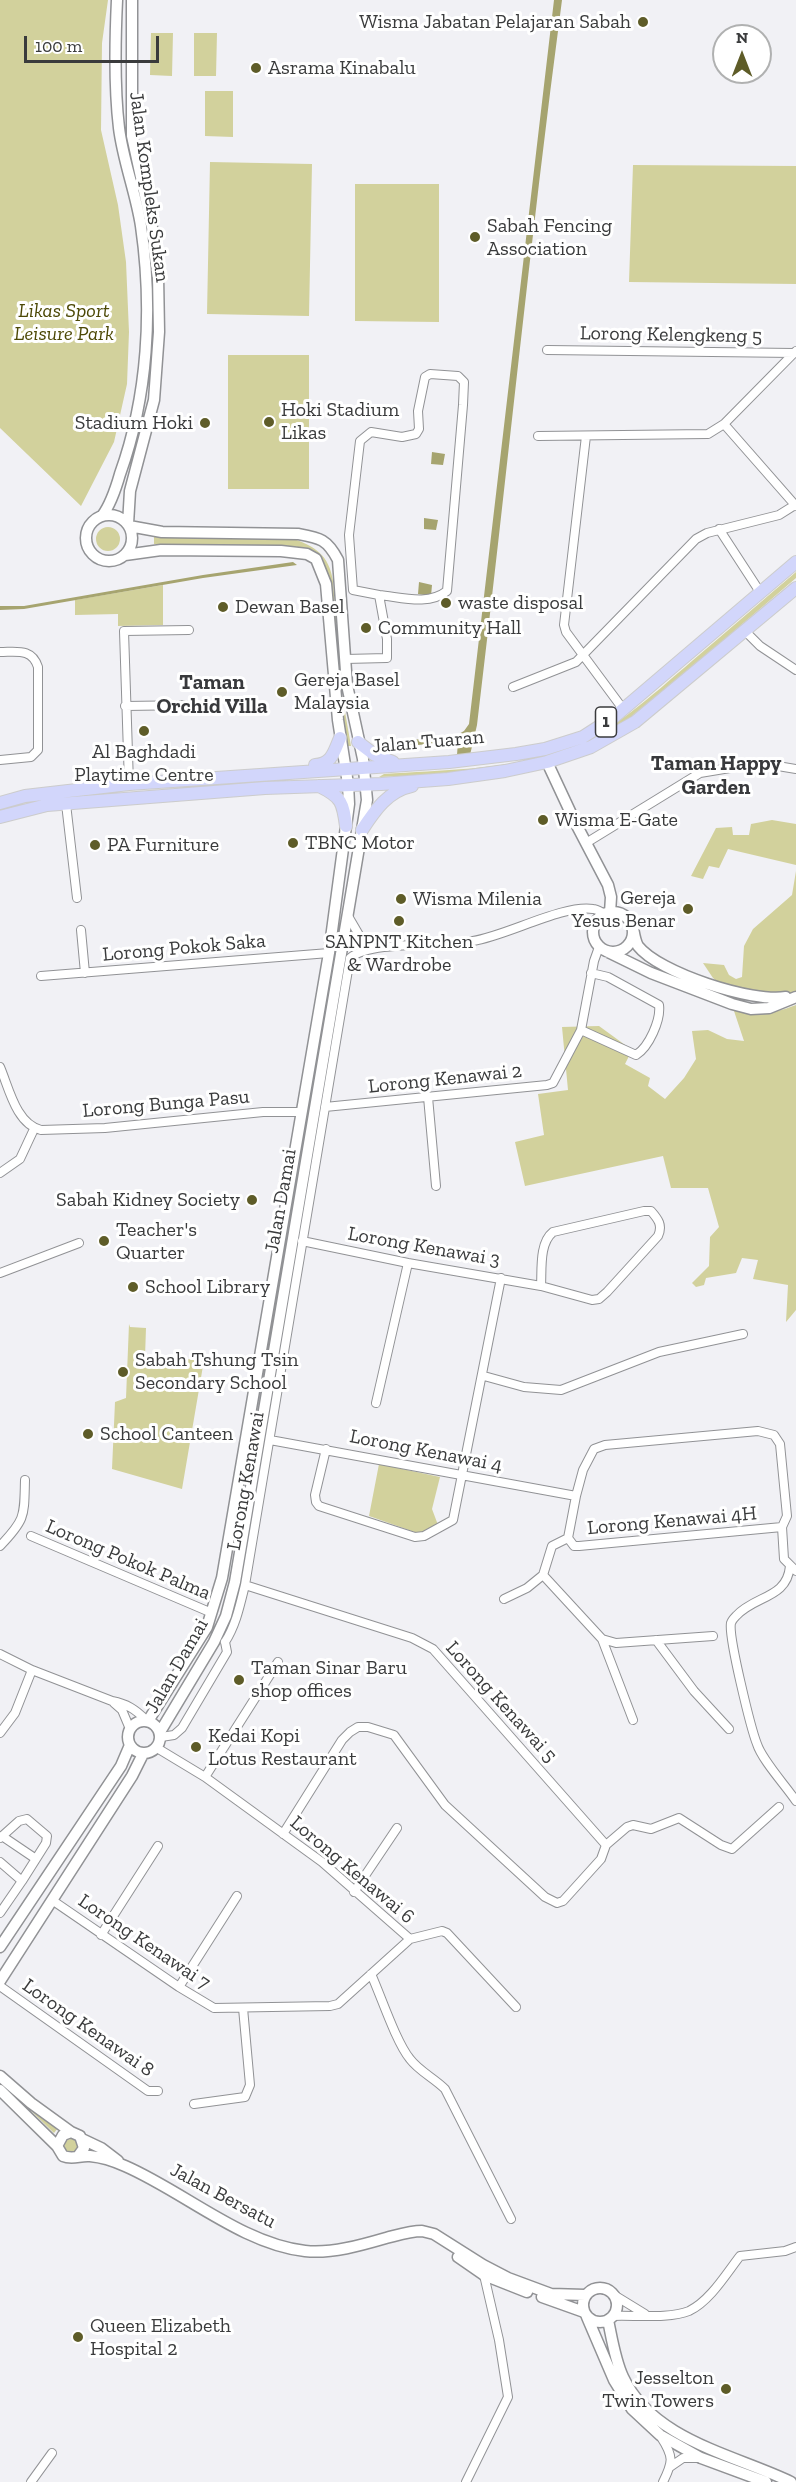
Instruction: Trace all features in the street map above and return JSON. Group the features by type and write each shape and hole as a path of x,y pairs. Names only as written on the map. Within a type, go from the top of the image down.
{"main road":[{"name":"Jalan Kompleks Sukan","path":"102,516 115,490 134,430 142,396 146,349 145,274 141,229 119,128 117,0"},
{"name":"Jalan Kompleks Sukan","path":"128,525 130,491 154,400 159,332 158,275 153,232 132,136 132,0"},
{"path":"346,768 340,738 326,584 316,559 307,554 288,551 161,550 125,555 111,561 96,556 87,544 87,530 95,519 113,515 128,525 162,532 298,534 318,538 330,545 338,560 347,685 364,767"},
{"path":"125,555 132,541 128,525"},
{"name":"Jalan Tuaran","path":"0,803 25,796 129,784 449,762 545,749 583,737 623,709 796,562"},
{"name":"Jalan Tuaran","path":"0,817 47,805 448,779 547,762 591,747 635,722 796,588"},
{"path":"583,737 556,752 547,762 608,885 611,897 607,913 600,918 594,929 594,935 603,949 651,973 743,1007 769,1008 796,996"},
{"path":"264,774 279,768 327,762 332,758 340,738"},
{"path":"358,742 384,760 407,764"},
{"name":"Jalan Damai","path":"160,1739 219,1642 235,1582 367,800 364,767"},
{"name":"Jalan Damai","path":"147,1721 207,1627 222,1578 330,953 349,804 346,768"},
{"path":"362,830 379,802 396,791 448,779"},
{"path":"318,786 337,796 343,805 346,826"},
{"path":"607,913 626,917 633,928 636,942 649,956 710,985 745,995 779,998 796,996"},
{"path":"603,949 618,952 629,945 634,934 633,928"},
{"path":"743,1007 745,995"},
{"path":"0,1947 121,1766 129,1745 130,1729 134,1724 147,1721 156,1725 160,1739 151,1752 143,1754 135,1751 129,1745"},
{"path":"0,1981 132,1776 143,1754"},
{"path":"0,2076 31,2103 71,2132 100,2148 123,2165"},
{"path":"0,2090 57,2145 63,2156 72,2158 80,2155 84,2148 82,2139"},
{"path":"57,2145 63,2135 71,2132"},
{"name":"Jalan Bersatu","path":"80,2155 100,2157 123,2165 157,2181 257,2237 284,2248 308,2252 328,2250 422,2231"},
{"path":"422,2231 484,2275 586,2314 597,2322 611,2318"},
{"path":"422,2231 434,2234 508,2278 551,2294 585,2295"},
{"path":"766,2482 701,2458 660,2435 632,2409 614,2380 582,2306 585,2295 599,2287 610,2290 614,2295 617,2306 611,2318 623,2377 645,2408 661,2422 686,2438 721,2454 760,2467 791,2482"}],"street":[{"name":"Lorong Kelengkeng 5","path":"547,350 795,352"},
{"path":"538,436 708,434 724,424 795,352"},
{"path":"430,374 458,376 464,382 463,405 447,591 429,600 379,595 353,590 351,574 349,535 360,441 370,432 402,437 416,434 419,429 418,411 425,377 430,374"},
{"path":"513,687 561,669 583,656 689,544 707,532 778,515 796,505 724,424"},
{"path":"586,436 564,625 566,632 623,709"},
{"path":"789,496 796,490"},
{"path":"719,529 760,592"},
{"path":"345,659 387,658 387,639 379,595"},
{"path":"129,784 124,631 189,630"},
{"path":"745,631 760,646 796,670"},
{"path":"0,652 29,653 35,659 38,667 38,750 31,758 0,760"},
{"path":"126,706 194,705"},
{"path":"586,843 700,773 711,769 760,763 796,769"},
{"path":"66,804 77,898"},
{"path":"348,916 362,940 374,948 472,942 573,910 593,909 607,913"},
{"path":"81,930 86,973"},
{"name":"Lorong Kenawai","path":"160,1739 174,1735 182,1728 227,1652 219,1642 238,1611 244,1585 350,958 374,948"},
{"path":"591,973 608,977 659,1005 660,1014 644,1050 636,1055 581,1030 591,973 603,949"},
{"name":"Lorong Pokok Saka","path":"41,976 330,953"},
{"name":"Lorong Kenawai 2","path":"325,1107 547,1085 553,1083 561,1071 581,1030"},
{"path":"0,1067 21,1117 34,1129 20,1159 0,1173"},
{"path":"428,1097 436,1186"},
{"name":"Lorong Bunga Pasu","path":"34,1129 56,1131 263,1112 302,1112"},
{"name":"Lorong Kenawai 3","path":"302,1241 408,1263 541,1286 582,1298 600,1299 658,1236 661,1229 660,1222 651,1211 644,1211 553,1232 547,1237 544,1248 541,1286"},
{"path":"0,1273 79,1243"},
{"path":"376,1403 408,1263"},
{"path":"326,1449 315,1495 319,1506 415,1537 424,1536 453,1520 484,1376 501,1278"},
{"path":"484,1376 524,1387 561,1390 659,1352 743,1334"},
{"path":"504,1599 527,1588 543,1575 552,1546 568,1538 583,1470 594,1449 605,1445 758,1431 774,1435 780,1444 787,1516 782,1527 784,1559 793,1568 784,1586 742,1611 731,1623 736,1662 757,1746 796,1801"},
{"name":"Lorong Kenawai 4","path":"270,1440 576,1496"},
{"path":"0,1546 19,1526 24,1515 25,1480"},
{"path":"787,1516 796,1515"},
{"name":"Lorong Kenawai 4H","path":"568,1538 574,1546 579,1546 782,1527"},
{"name":"Lorong Pokok Palma","path":"31,1536 212,1613"},
{"path":"543,1575 602,1640 633,1720"},
{"name":"Lorong Kenawai 5","path":"244,1585 412,1638 433,1649 606,1845"},
{"path":"602,1640 616,1643 713,1636"},
{"path":"656,1640 694,1691 729,1729"},
{"path":"0,1654 32,1670 134,1708 147,1721"},
{"path":"205,1777 278,1662"},
{"path":"0,1733 15,1713 32,1670"},
{"path":"112,1701 122,1710 130,1729"},
{"path":"283,1834 342,1740 358,1727 368,1727 394,1735 445,1805 551,1902 563,1901 601,1858 606,1845 627,1827 651,1829 679,1818 721,1845 732,1849 779,1807"},
{"name":"Lorong Kenawai 6","path":"160,1739 205,1777 322,1862 410,1939 442,1931 447,1933 516,2007"},
{"path":"0,1913 4,1899 22,1881 36,1859 46,1843 47,1836 27,1819 19,1821 1,1837 36,1859"},
{"path":"354,1892 397,1828"},
{"path":"101,1935 158,1846"},
{"path":"0,1862 22,1881"},
{"path":"178,1986 237,1896"},
{"name":"Lorong Kenawai 7","path":"52,1900 101,1935 214,2008 338,2004 410,1939"},
{"path":"371,1974 406,2054 445,2089 511,2219"},
{"name":"Lorong Kenawai 8","path":"0,1986 148,2091 159,2091"},
{"path":"194,2104 245,2097 249,2092 243,2008"},
{"path":"611,2318 687,2312 700,2304 740,2256 785,2251 796,2247"},
{"path":"466,2482 508,2397 499,2340 484,2275"},
{"path":"614,2295 646,2315"},
{"path":"660,2435 670,2450 670,2467 663,2482"},
{"path":"31,2482 52,2453"},
{"path":"670,2467 683,2458 701,2458"}],"green space":[{"name":"Likas Sport Leisure Park","path":"0,0 108,0 102,43 101,130 118,205 126,262 129,332 127,384 114,442 81,506 0,428"},
{"path":"151,33 173,33 172,76 150,75"},
{"path":"194,33 217,33 216,76 194,76"},
{"path":"205,91 233,91 233,137 205,136"},
{"path":"210,162 312,164 309,316 207,314"},
{"path":"633,165 796,166 796,284 629,282"},
{"path":"355,184 439,184 439,322 355,321"},
{"name":"Hoki Stadium Likas","path":"228,355 309,355 309,489 228,489"},
{"path":"108,527 113,528 119,534 119,544 113,550 108,551 103,550 97,544 96,539 97,534 103,528"},
{"path":"154,535 291,538 307,544 320,553 328,564 333,581 342,695 351,746 347,746 339,695 331,582 321,555 310,549 291,546 154,544"},
{"path":"796,572 796,578 642,710 595,741 540,761 430,775 379,777 384,774 515,763 576,746 611,726 645,701"},
{"path":"163,585 163,625 118,626 118,614 75,615 75,600"},
{"path":"772,820 796,824 796,865 728,849 719,868 709,866 703,879 691,876 716,828 732,827 733,835 749,835 751,824"},
{"path":"796,871 796,992 776,998 723,987 713,978 703,963 724,965 729,975 736,979 742,977 744,946 753,929 792,895"},
{"path":"327,990 330,990 282,1269 281,1268"},
{"path":"796,1005 796,1310 786,1322 788,1285 753,1279 758,1260 742,1258 736,1273 706,1278 704,1285 696,1287 692,1283 709,1266 710,1237 719,1227 708,1188 671,1188 663,1156 525,1186 515,1142 544,1135 538,1094 568,1090 562,1027 599,1026 632,1050 625,1064 650,1078 648,1086 665,1099 684,1078 696,1059 692,1031 708,1030 727,1039 744,1041 733,1008 765,1012 779,1011"},
{"path":"129,1324 130,1327 146,1328 145,1357 204,1360 182,1489 112,1469 115,1402 126,1398"},
{"path":"379,1464 440,1477 432,1509 438,1525 420,1534 369,1516"},
{"path":"0,2081 58,2128 54,2133"},
{"path":"71,2139 76,2141 78,2146 76,2151 71,2153 66,2151 64,2146 66,2141"}],"shaded area":[{"path":"554,0 562,0 477,725 470,755 457,755 458,741 378,749 375,744 457,735 469,724"},
{"path":"432,452 445,454 443,465 431,464"},
{"path":"424,518 438,520 436,530 424,529"},
{"path":"293,562 297,565 203,578 24,609 0,610 0,606 24,606"},
{"path":"419,582 432,585 431,596 418,594"}],"place":[{"name":"Wisma Jabatan Pelajaran Sabah","path":"643,22"},
{"name":"Asrama Kinabalu","path":"256,68"},
{"name":"Sabah Fencing Association","path":"475,237"},
{"name":"Hoki Stadium Likas","path":"269,422"},
{"name":"Stadium Hoki","path":"205,423"},
{"name":"waste disposal","path":"446,603"},
{"name":"Dewan Basel","path":"223,607"},
{"name":"Community Hall","path":"366,628"},
{"name":"Gereja Basel Malaysia","path":"282,692"},
{"name":"Al Baghdadi Playtime Centre","path":"144,731"},
{"name":"Wisma E-Gate","path":"543,820"},
{"name":"TBNC Motor","path":"293,843"},
{"name":"PA Furniture","path":"95,845"},
{"name":"Wisma Milenia","path":"401,899"},
{"name":"Gereja Yesus Benar","path":"688,909"},
{"name":"SANPNT Kitchen & Wardrobe","path":"399,921"},
{"name":"Sabah Kidney Society","path":"252,1200"},
{"name":"Teacher's Quarter","path":"104,1241"},
{"name":"School Library","path":"133,1287"},
{"name":"Sabah Tshung Tsin Secondary School","path":"123,1372"},
{"name":"School Canteen","path":"88,1434"},
{"name":"Taman Sinar Baru shop offices","path":"239,1680"},
{"name":"Kedai Kopi Lotus Restaurant","path":"196,1747"},
{"name":"Queen Elizabeth Hospital 2","path":"78,2337"},
{"name":"Jesselton Twin Towers","path":"726,2389"}],"district":[{"name":"Taman Orchid Villa","path":"212,695"},
{"name":"Taman Happy Garden","path":"716,776"}]}
